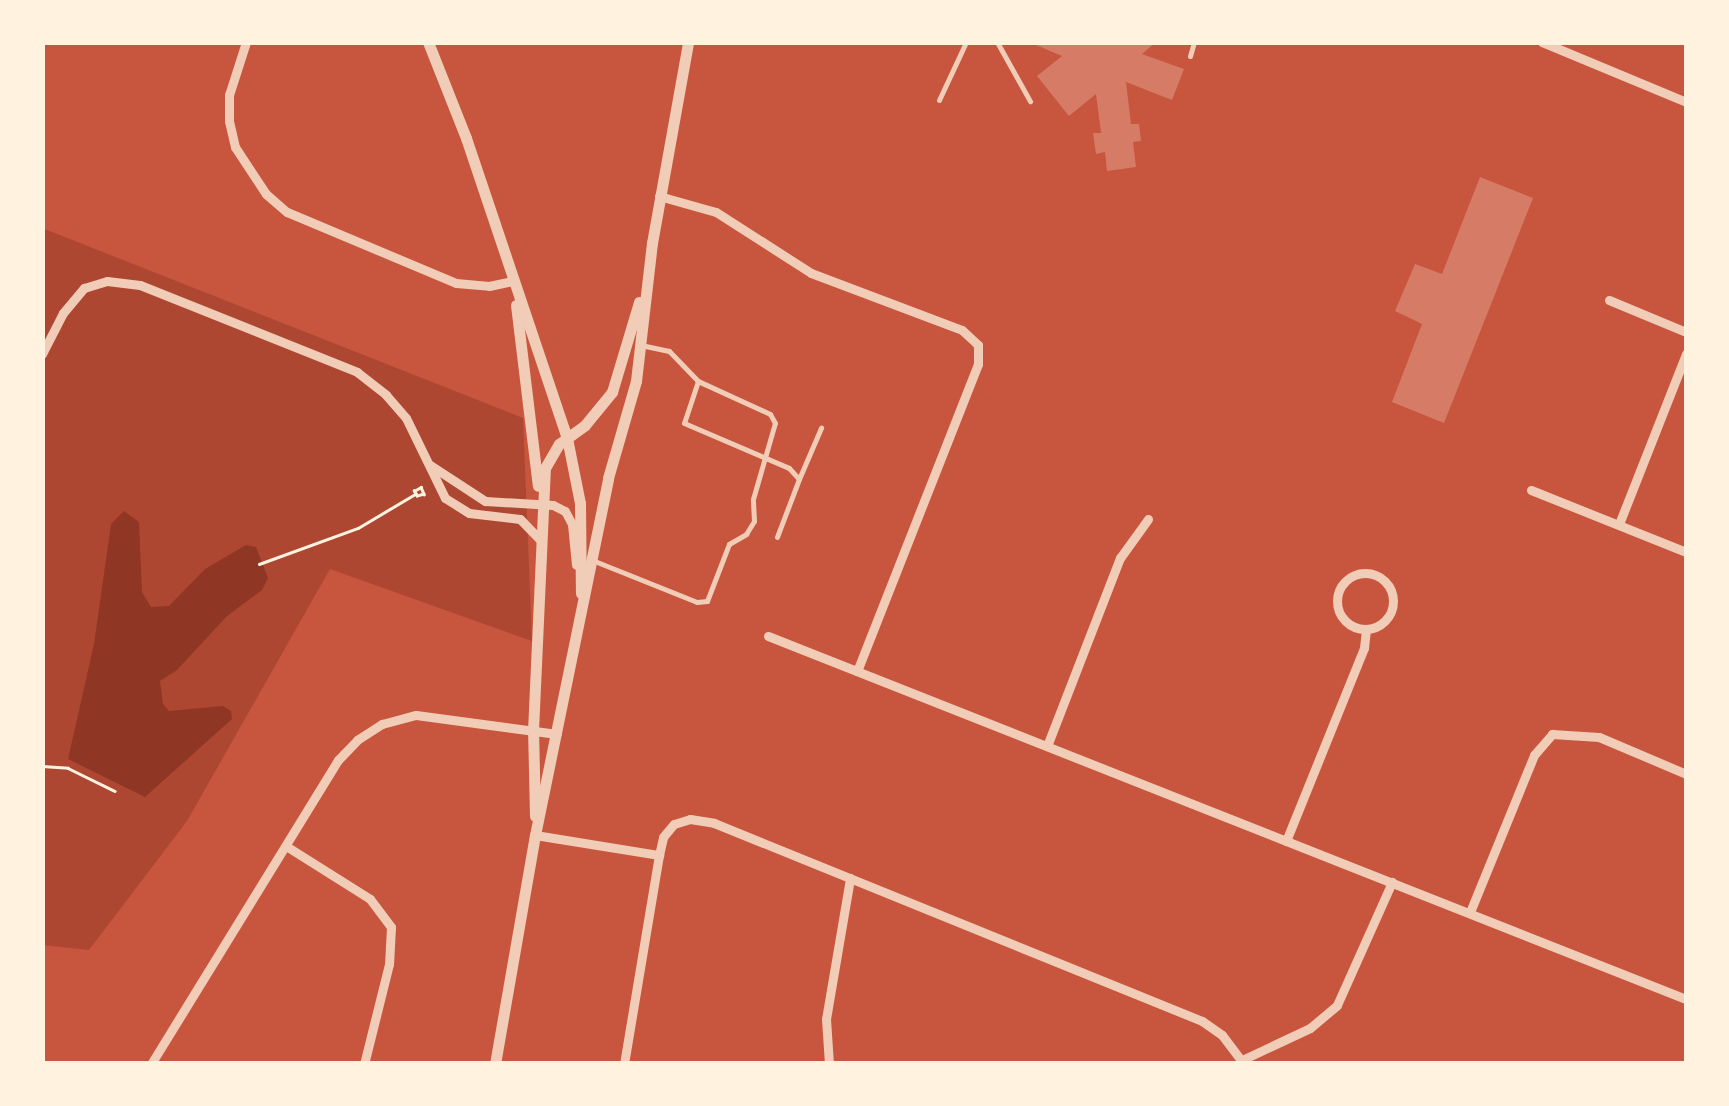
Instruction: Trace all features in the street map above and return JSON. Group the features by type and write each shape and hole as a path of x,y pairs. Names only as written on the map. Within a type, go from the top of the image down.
{"street":[{"path":"246,42 229,95 229,121 235,147 266,194 287,212 456,283 489,286 513,282"},
{"path":"428,42 466,138 567,438 582,531 579,633"},
{"path":"496,1064 535,835 641,346 659,196 688,42"},
{"path":"1542,42 1686,102"},
{"path":"659,196 716,212 811,273 966,332 978,345 978,364 857,671"},
{"path":"535,835 533,731 540,644 540,540 548,460 593,417 620,377 652,243"},
{"path":"42,354 68,304 94,284 118,281 140,285 344,365 396,405 440,492 453,504 478,515 520,520 540,540"},
{"path":"513,282 542,505"},
{"path":"1609,300 1686,332"},
{"path":"1619,524 1686,354"},
{"path":"556,402 572,419 593,417"},
{"path":"428,463 454,484 485,501 560,507 572,524 579,633"},
{"path":"1531,490 1686,552"},
{"path":"1047,746 1120,558 1148,519"},
{"path":"1361,573 1379,576 1394,599 1383,624 1366,630 1348,624 1337,608 1344,581 1361,573"},
{"path":"1286,840 1364,648 1366,630"},
{"path":"768,636 1686,1000"},
{"path":"151,1064 338,760 382,724 416,715 436,716 559,734"},
{"path":"1470,912 1534,755 1552,734 1599,737 1686,774"},
{"path":"624,1064 658,855 667,831 690,819 726,827 1202,1021 1222,1036 1243,1062 1310,1028 1338,1004 1392,882"},
{"path":"535,835 658,855"},
{"path":"286,846 370,899 391,927 389,964 364,1064"},
{"path":"829,1064 826,1019 850,878"}],"lane":[{"path":"939,100 966,42"},
{"path":"997,42 1030,101"},
{"path":"1190,56 1194,42"},
{"path":"592,560 696,602 707,601 729,544 746,534 754,521 754,499 776,423 770,414 698,381 669,351 641,346"},
{"path":"698,381 684,424 789,468 800,479"},
{"path":"777,537 821,428"}],"path":[{"path":"259,564 358,528 415,494"},
{"path":"42,766 68,768 115,792"}],"shaded area":[{"path":"42,228 523,418 532,641 330,569 187,821 89,950 43,945"},
{"path":"124,511 139,522 142,592 151,607 169,606 205,569 246,545 256,547 268,578 262,590 227,616 177,670 160,681 163,704 169,711 223,706 231,711 232,719 145,797 68,759 94,644 111,524"}],"building":[{"path":"1029,42 1156,42 1142,54 1184,69 1172,100 1126,82 1131,124 1139,124 1141,141 1133,142 1136,167 1107,171 1105,152 1096,154 1093,133 1101,133 1096,94 1069,116 1037,76 1062,56"},
{"path":"1480,177 1533,198 1444,423 1392,402 1422,324 1395,311 1415,264 1442,274"}]}
